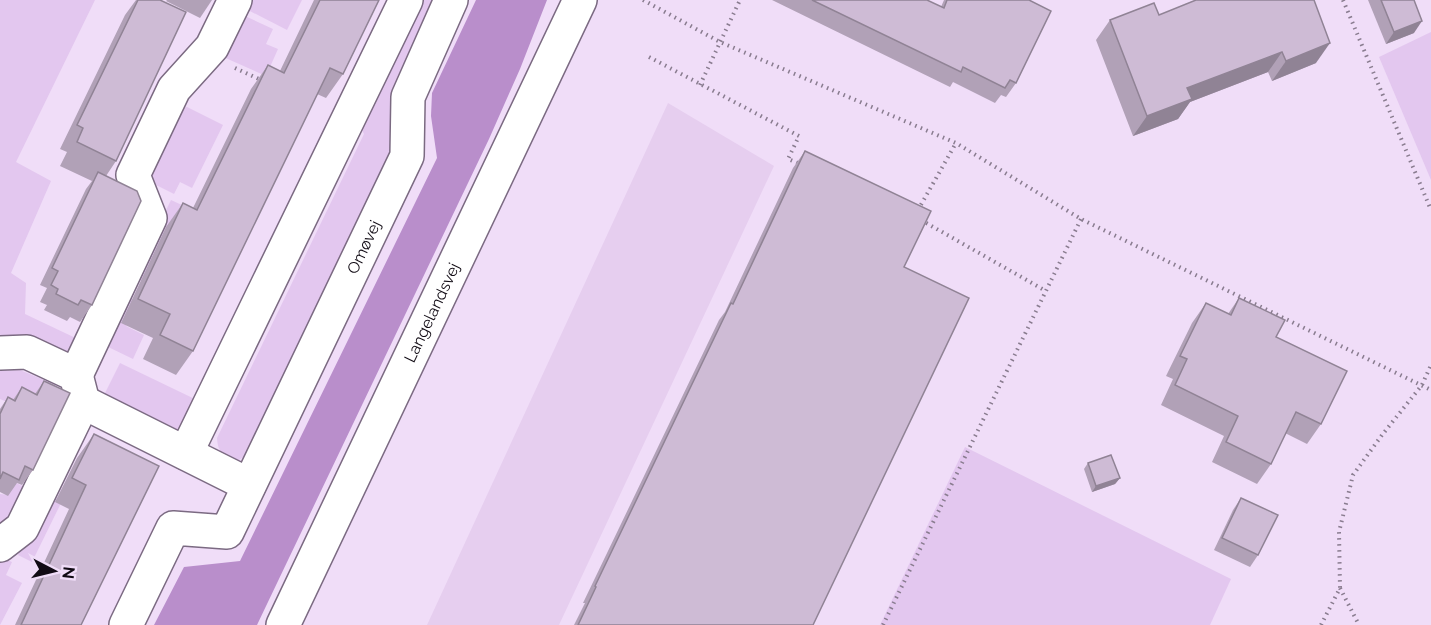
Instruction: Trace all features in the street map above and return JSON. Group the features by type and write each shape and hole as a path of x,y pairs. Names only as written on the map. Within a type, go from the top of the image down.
{"street":[{"path":"0,545 22,528 150,218 133,175 174,89 207,54 235,0"},
{"path":"186,453 406,0"},
{"name":"Omøvej","path":"126,625 173,528 227,532 406,156 408,97 451,0"},
{"name":"Langelandsvej","path":"283,625 580,0"},
{"path":"0,353 27,352 80,388 186,453 249,485"}],"path":[{"path":"643,0 720,42 956,143 1081,219 1431,390"},
{"path":"700,85 740,0"},
{"path":"1343,0 1431,210"},
{"path":"207,54 267,83"},
{"path":"649,57 800,136 788,159 809,168"},
{"path":"956,143 914,216 1046,291"},
{"path":"883,625 1081,219"},
{"path":"1359,625 1340,588 1339,532 1353,476 1422,385 1431,365"},
{"path":"1321,625 1340,588"}],"shaded area":[{"path":"0,0 95,0 16,162 51,181 11,273 26,283 25,314 84,342 71,374 0,345"},
{"path":"248,0 302,0 287,30 244,8"},
{"path":"421,0 436,0 395,85 396,147 251,452 239,460 229,457 220,451 217,438 364,134 360,126"},
{"path":"476,0 547,0 489,139 257,625 154,625 184,567 240,561 437,158 431,116 432,93"},
{"path":"245,16 273,29 266,44 278,49 266,76 221,56"},
{"path":"1431,32 1431,180 1379,57"},
{"path":"668,103 774,166 559,625 427,625"},
{"path":"187,107 223,125 192,188 180,182 174,194 148,181 176,109"},
{"path":"171,200 184,206 147,283 133,277"},
{"path":"125,296 138,302 126,326 144,335 133,359 102,344"},
{"path":"120,363 201,402 179,432 102,399"},
{"path":"20,370 56,385 54,393 26,410 0,399 0,371"},
{"path":"965,447 1231,579 1210,625 880,625"},
{"path":"14,482 29,489 0,530 0,494 8,495"},
{"path":"48,494 62,501 32,562 18,555"},
{"path":"5,559 12,562 6,575 22,583 0,625 0,560"}],"building":[{"path":"138,0 160,0 186,12 116,161 77,142 83,128 77,125"},
{"path":"320,0 379,0 343,74 330,68 193,351 160,335 170,314 138,299 183,203 197,210 268,65 284,73"},
{"path":"812,0 927,0 944,8 947,0 1029,0 1051,11 1016,83 1010,80 1005,88 963,67 961,72"},
{"path":"1196,0 1314,0 1330,43 1286,61 1282,52 1187,88 1192,99 1147,116 1110,20 1154,3 1159,15"},
{"path":"1381,0 1414,0 1422,21 1394,32"},
{"path":"805,151 931,211 904,267 969,298 813,625 578,625 595,586"},
{"path":"98,172 137,191 141,201 92,305 81,300 78,305 56,294 58,289 51,285 58,271 52,268"},
{"path":"1239,298 1285,320 1276,337 1347,371 1321,424 1296,412 1271,464 1226,442 1238,416 1175,385 1187,359 1180,356 1206,303 1231,315"},
{"path":"44,381 70,393 33,470 25,466 19,480 3,472 0,479 0,414 8,397 15,401 22,387 37,395"},
{"path":"94,434 159,466 81,625 21,625 86,485 72,478"},
{"path":"1111,455 1120,478 1096,486 1088,463"},
{"path":"1241,498 1278,515 1258,555 1222,538"}]}
